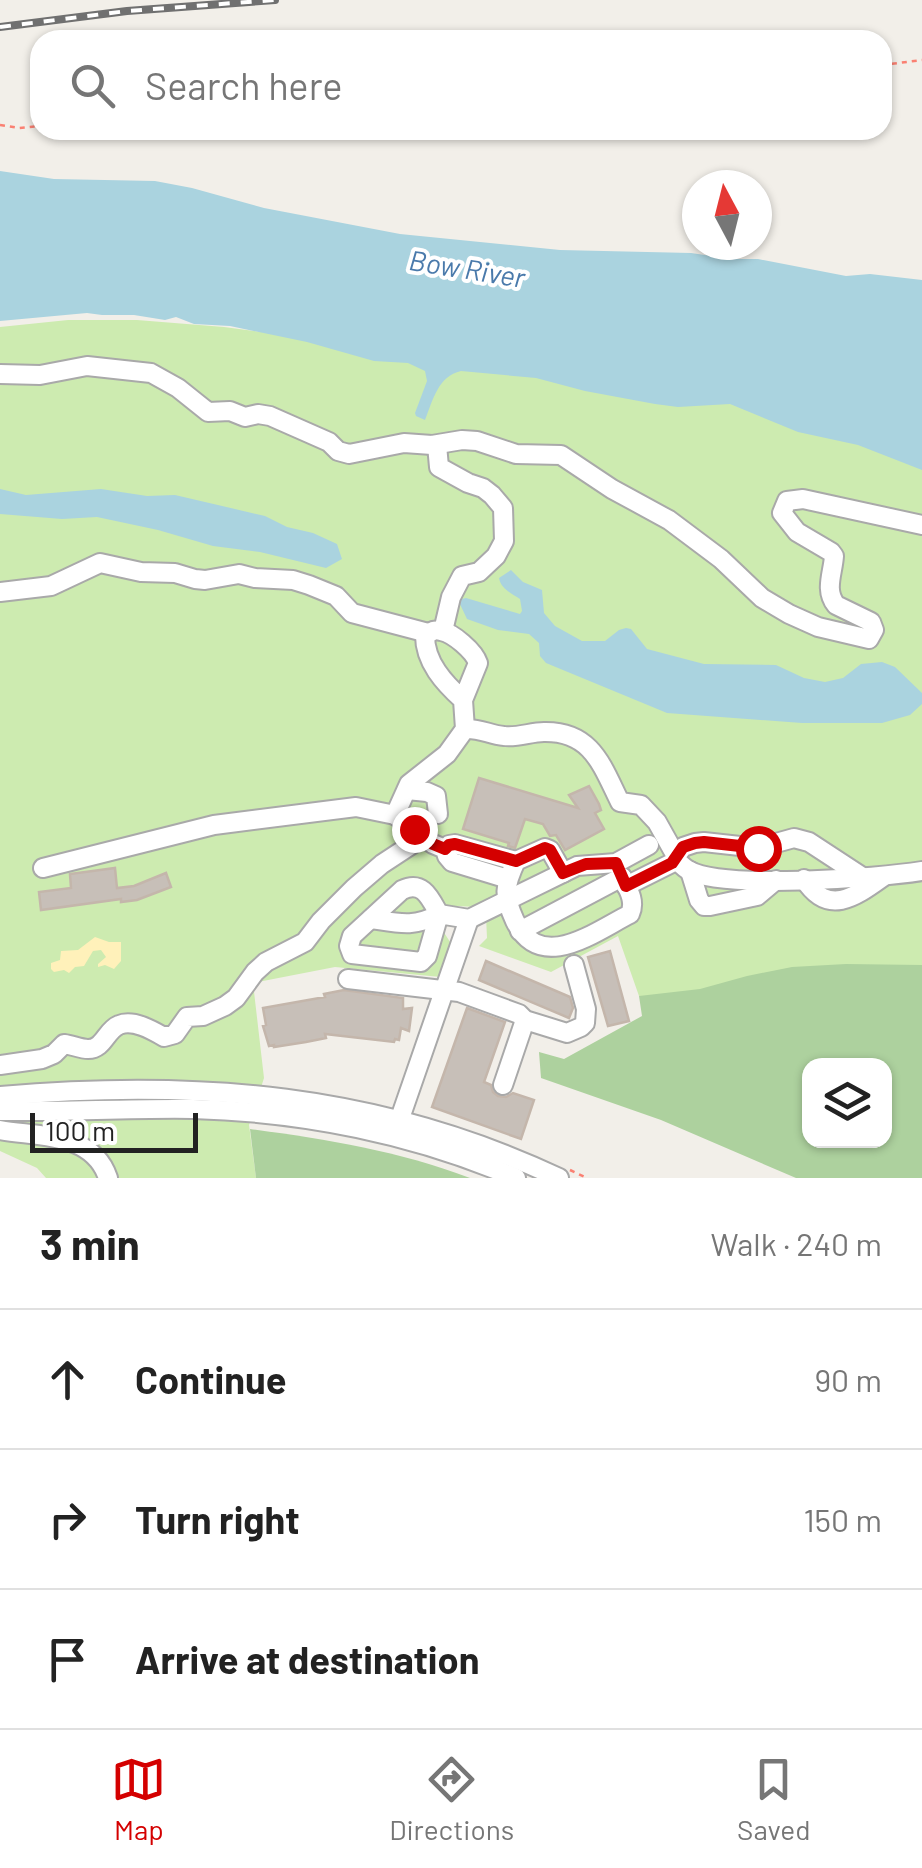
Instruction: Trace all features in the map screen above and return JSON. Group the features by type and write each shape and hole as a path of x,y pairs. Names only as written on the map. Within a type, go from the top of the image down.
{"street":[{"path":"0,374 40,376 86,366 143,371 158,375 208,412 270,416 349,454 404,443 462,440 478,441 516,454 561,455 612,489 670,520 721,559 762,598 818,628 868,640 874,630 871,622 832,600 832,552 798,532 782,507 787,501 803,499 922,526"},
{"path":"437,444 443,470 483,488 503,508 504,542 496,556 479,572 462,576 436,632 425,636 424,642 431,662 474,728 504,736 560,733 584,742 620,802 641,805 657,822 704,906 757,896 776,880"},
{"path":"0,592 51,586 100,563 205,580 239,574 293,580 336,596 352,613 436,632 475,654 478,664 447,754 409,784 395,815"},
{"path":"407,790 436,796 438,814"},
{"path":"42,868 214,825 356,808 395,815 445,849 452,862 512,870 545,848 563,873"},
{"path":"0,1065 42,1059 64,1044 92,1048 121,1024 143,1026 164,1037 175,1034 187,1016 203,1016 225,1006 266,962 305,942 354,888 420,835"},
{"path":"681,862 683,847 695,843 758,848 794,838 809,842 873,878 922,871"},
{"path":"520,932 621,875 650,845"},
{"path":"370,919 411,924 439,914 469,920 586,864 621,875 681,862 739,880 804,880 820,896 840,901 859,894 873,878"},
{"path":"512,870 506,901 520,932 532,943 547,948 561,948 630,914 633,907 621,875"},
{"path":"420,887 439,914 427,956 420,962 352,954 352,936 402,890 420,887"},
{"path":"397,1128 469,920"},
{"path":"348,979 474,998 568,1033 581,1027 586,1009 574,965"},
{"path":"502,1085 526,1020"},
{"path":"0,1096 100,1091 213,1092 325,1103 397,1128 516,1178"},
{"path":"0,1111 190,1109 397,1128 494,1150 559,1178"},
{"path":"0,1130 66,1140 95,1157 108,1178"}],"path":[{"path":"892,64 922,60"},
{"path":"0,125 30,127"}],"green space":[{"path":"68,320 137,320 224,327 739,395 922,461 922,993 639,996 618,936 551,972 479,946 487,938 486,916 476,907 457,906 449,914 443,931 452,945 441,977 335,967 253,983 264,1078 249,1125 256,1178 46,1178 37,1168 0,1151 0,327"},
{"path":"922,965 922,1178 796,1178 661,1120 541,1078 539,1052 564,1059 642,1016 639,996 700,989 792,967"},
{"path":"250,1129 362,1147 470,1178 256,1178"}],"sand":[{"path":"95,937 121,942 121,961 114,969 98,967 106,957 101,950 93,951 84,966 69,973 51,969 51,963 60,960 61,951 78,950"}],"water":[{"name":"Bow River","path":"0,171 54,179 155,181 264,208 400,234 560,250 682,253 682,260 763,260 846,276 870,274 922,280 922,470 858,445 798,432 730,404 678,407 536,378 461,371 442,383 425,420 415,413 427,381 425,371 408,363 374,361 307,342 230,326 194,324 176,317 165,320 87,313 0,321"},
{"path":"0,489 26,495 101,489 147,496 175,495 265,516 287,527 313,533 337,544 342,559 326,568 260,552 213,546 97,517 62,519 0,514"},
{"path":"511,570 523,582 542,590 544,613 555,626 582,641 605,641 626,628 647,649 704,664 776,665 804,678 825,682 843,678 861,664 882,662 895,667 922,693 922,704 910,715 882,723 802,723 667,713 546,663 540,656 539,643 529,634 498,630 467,619 458,600 466,598 520,614 520,599 504,588 499,578"}],"building":[{"path":"479,778 578,808 569,795 589,786 599,804 601,810 595,813 604,829 565,850 543,824 525,819 515,848 463,829"},
{"path":"115,868 117,888 134,886 166,873 171,887 137,900 41,910 39,892 71,888 70,874"},
{"path":"610,951 629,1021 608,1026 588,957"},
{"path":"486,961 570,997 573,1008 569,1018 479,980"},
{"path":"344,990 403,998 403,1009 412,1008 409,1031 401,1028 399,1040 394,1042 325,1034 326,1038 269,1046 263,1008"},
{"path":"467,1008 505,1022 484,1082 498,1096 513,1093 534,1100 521,1139 432,1107"}],"railway":[{"path":"0,27 127,11 275,0"}],"route":[{"path":"414,829 445,849 455,844 516,861 545,848 563,873 586,864 616,863 626,886 672,863 683,847 695,843 758,848"}]}
